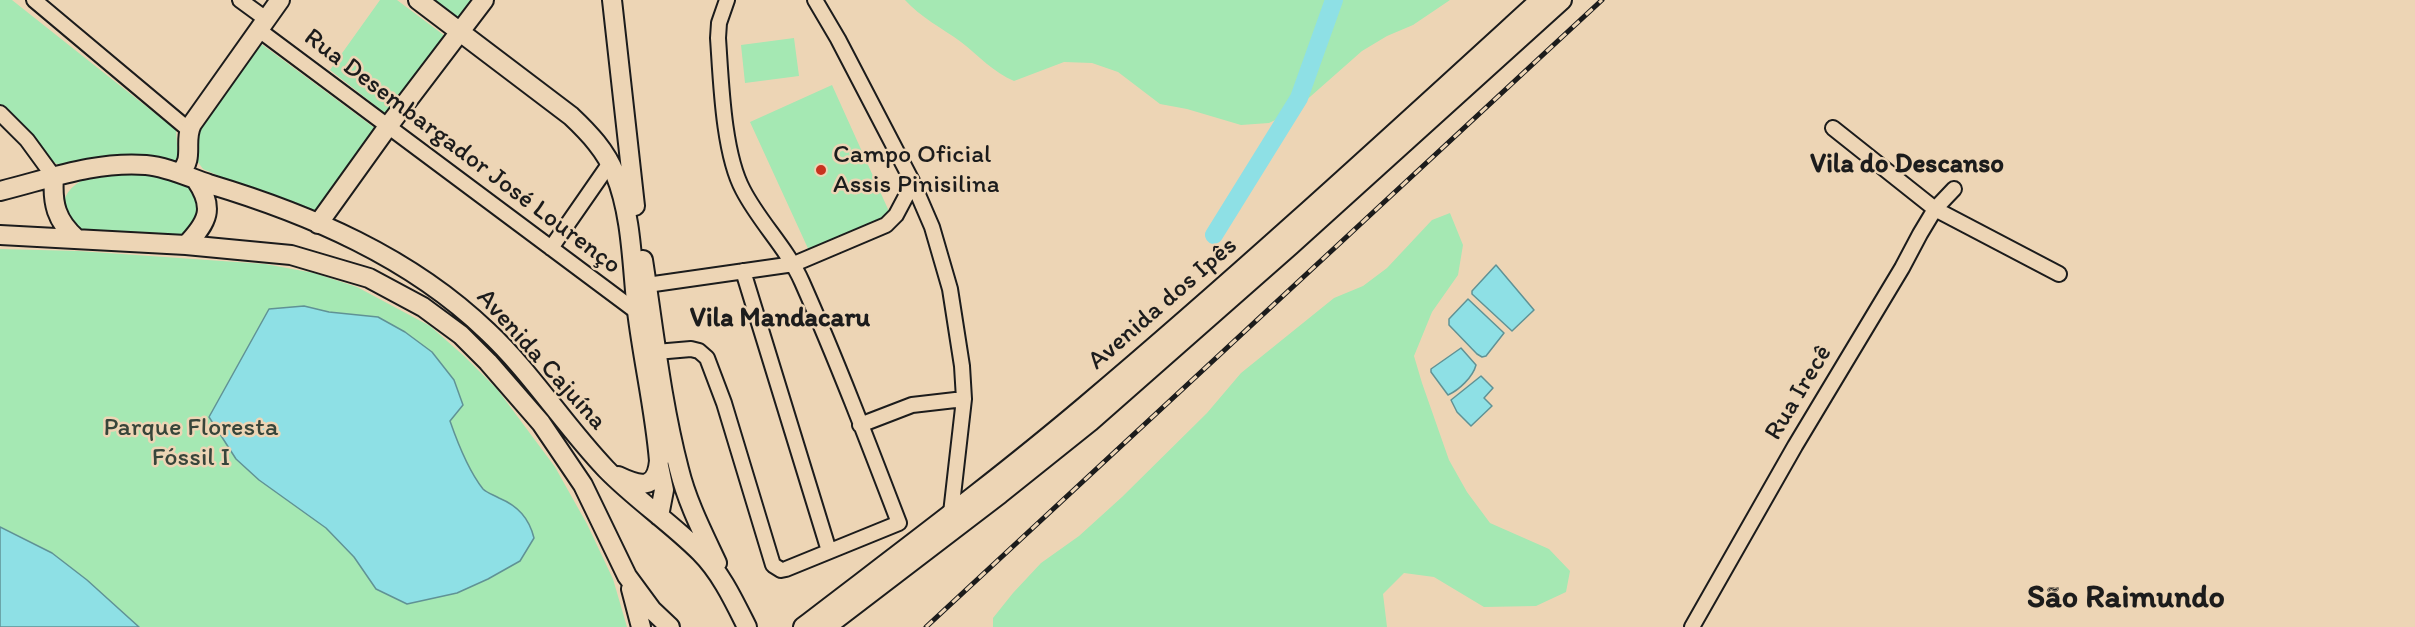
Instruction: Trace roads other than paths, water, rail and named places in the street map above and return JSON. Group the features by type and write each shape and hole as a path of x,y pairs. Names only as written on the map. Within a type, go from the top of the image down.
{"main road":[{"path":"186,245 198,232 207,213 207,200 188,176 189,130 280,0"},
{"path":"418,0 571,116 590,134 610,163 621,191 637,312 653,361 679,470 688,497 731,595"},
{"path":"318,224 389,125 484,0"},
{"path":"612,0 630,170 647,285 659,466 664,490 660,516"},
{"name":"Avenida dos Ipês","path":"1476,69 1540,0"},
{"name":"Avenida dos Ipês","path":"826,627 1051,454 1447,94 1562,0"},
{"name":"Avenida Cajuína","path":"0,191 82,169 112,165 148,165 188,176 262,202 318,224 378,252 465,310 517,363 606,469 630,493 660,516 702,554 731,595 747,627"},
{"path":"54,177 53,197 58,213 65,227 77,239"},
{"name":"Avenida Cajuína","path":"0,235 186,245 291,255 369,278 439,318 461,335 488,362 541,423 583,485 627,576 652,610 670,627"},
{"name":"Avenida dos Ipês","path":"803,627 951,513 1241,279"},
{"path":"606,469 631,482 641,484 652,480 659,466"},
{"path":"627,576 641,627"}],"street":[{"path":"34,0 189,130"},
{"name":"Rua Desembargador José Lourenço","path":"240,0 262,25 389,125 637,312"},
{"path":"653,361 691,349 699,351 707,358 724,403 770,562 776,568 786,569 899,523 836,362 794,264 750,203 731,157 718,38 719,23 727,0"},
{"path":"815,0 843,48 913,183 932,227 950,289 962,366 964,399 951,513"},
{"path":"0,113 27,141 54,177"},
{"path":"1833,128 1935,209 2059,273"},
{"path":"552,248 610,163"},
{"path":"647,285 794,264 886,225 896,215 913,183"},
{"name":"Rua Irecê","path":"1692,627 1935,209 1954,189"},
{"path":"743,271 830,551"},
{"path":"860,425 912,405 964,399"}],"water":[{"path":"1496,265 1534,310 1512,331 1472,294 1472,291"},
{"path":"1468,299 1504,333 1486,356 1482,357 1477,354 1449,325 1449,319"},
{"path":"304,306 329,312 378,317 405,332 432,352 454,380 463,405 450,421 473,474 485,490 517,509 526,519 532,531 534,538 520,561 457,593 407,604 376,589 354,557 326,528 259,480 236,459 209,417 269,309"},
{"path":"1461,348 1476,365 1465,383 1448,395 1431,369"},
{"path":"1481,376 1493,388 1484,398 1492,406 1471,426 1457,412 1451,400"},
{"path":"0,527 52,553 87,580 139,627 0,627"}],"waterway":[{"path":"1214,235 1299,98 1334,0"}],"railway":[{"path":"926,627 1602,0"}],"place":[{"name":"Campo Oficial Assis Pinisilina","path":"821,170"}],"district":[{"name":"Vila do Descanso","path":"1907,165"},
{"name":"Vila Mandacaru","path":"780,319"},
{"name":"São Raimundo","path":"2126,599"}],"park label":[{"name":"Parque Floresta Fóssil I","path":"191,442"}]}
